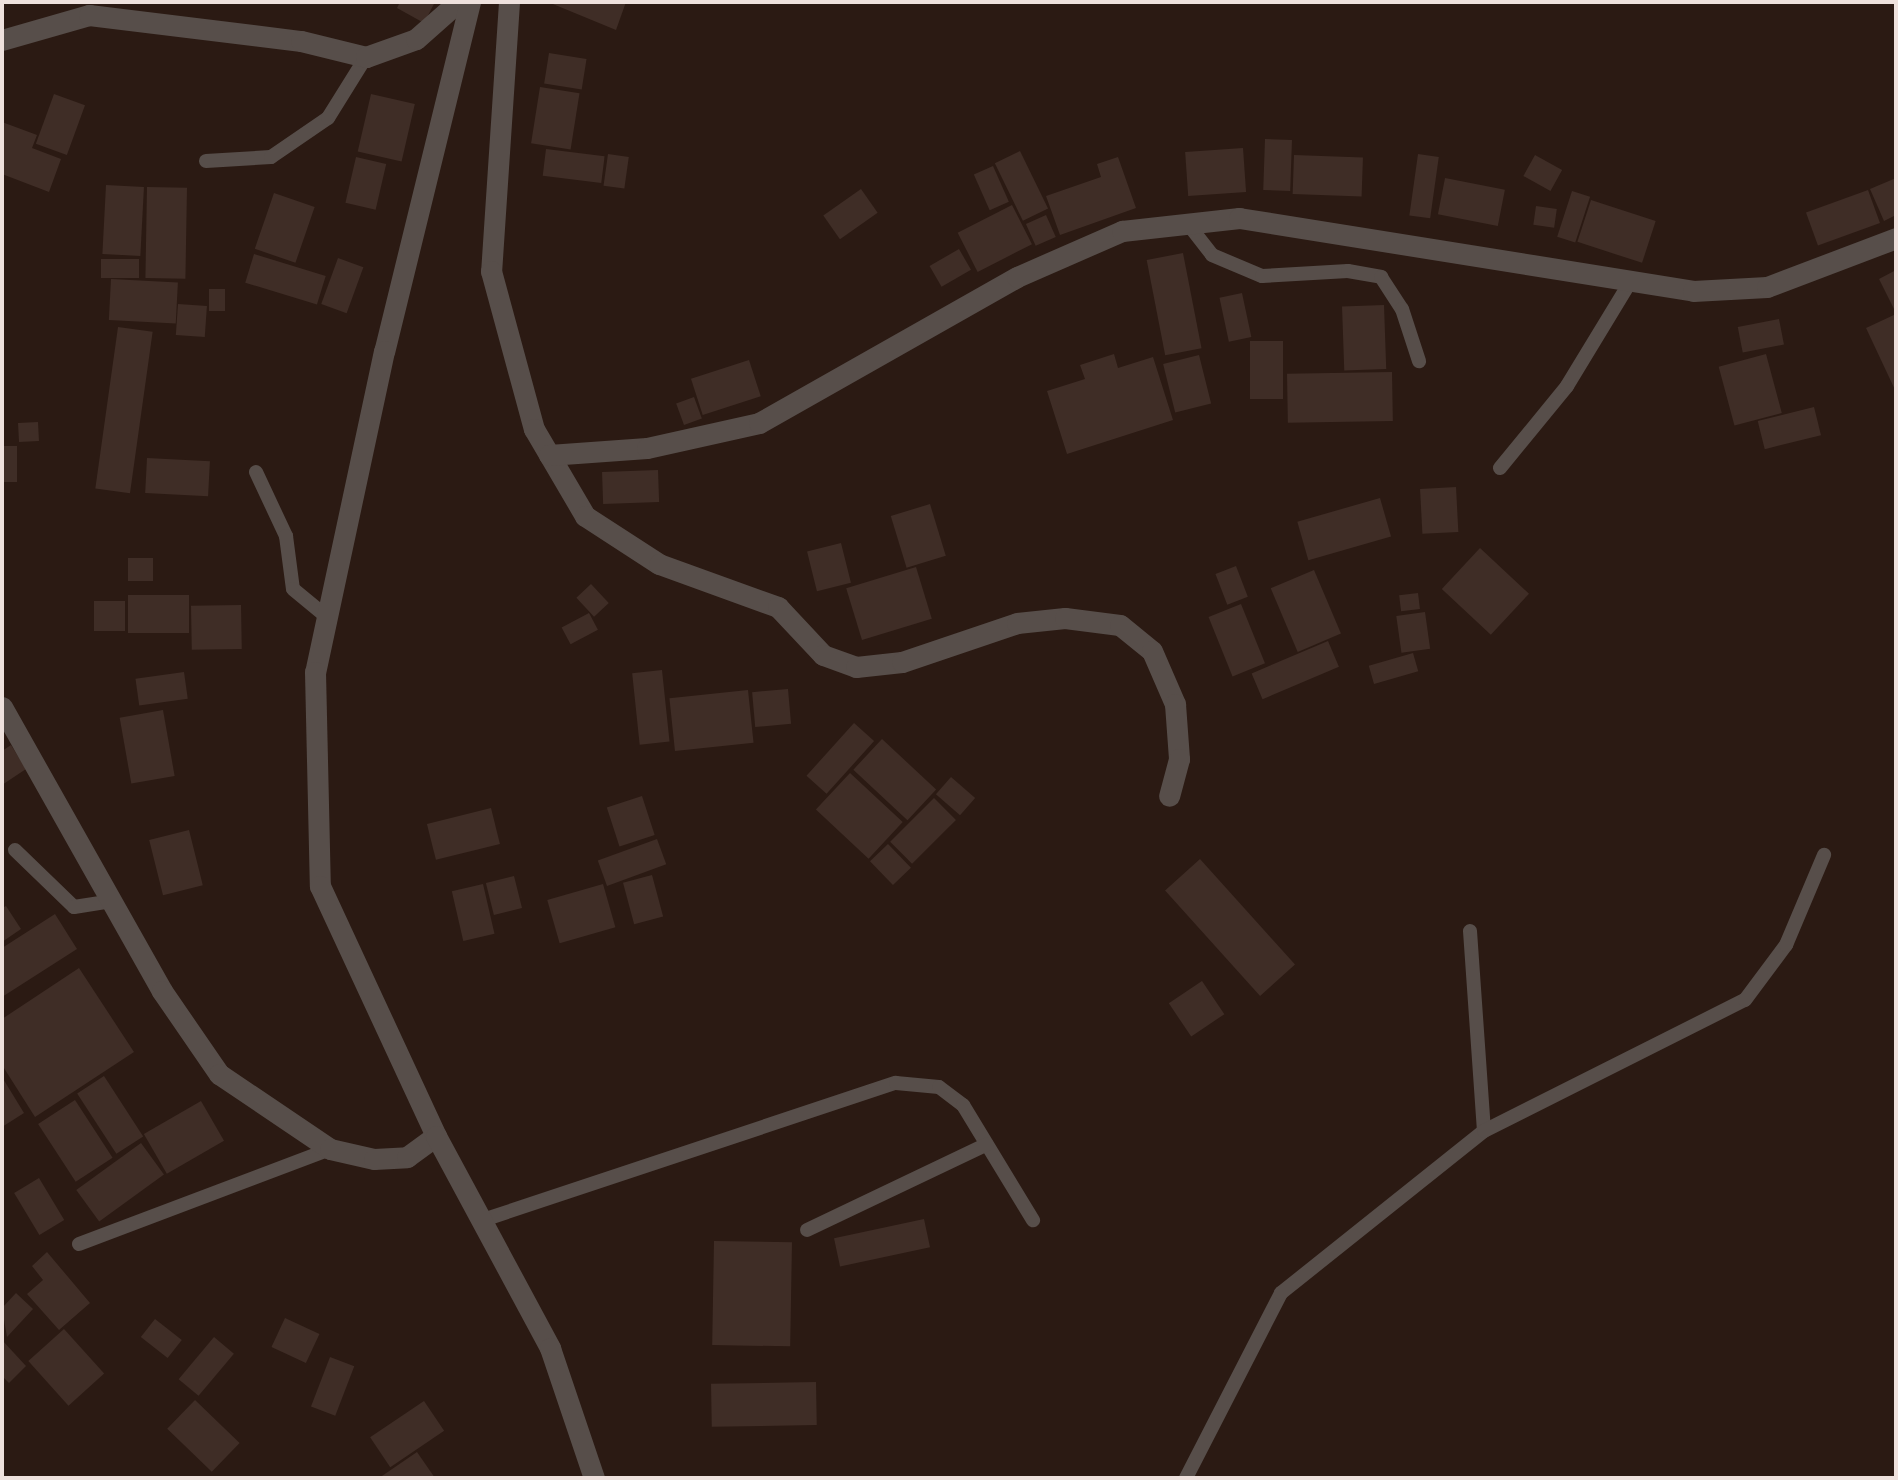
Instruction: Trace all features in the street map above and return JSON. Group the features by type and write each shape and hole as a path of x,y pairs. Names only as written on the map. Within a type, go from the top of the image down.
{"street":[{"path":"2,40 89,15 301,41 366,57 416,39 458,2"},
{"path":"470,2 384,351 315,671 320,886 436,1136 550,1348 594,1478"},
{"path":"509,2 491,271 510,356 534,429 585,516 659,564 778,607 823,655 856,667 902,662 1017,623 1065,618 1120,625 1152,651 1175,704 1179,759 1169,796"},
{"path":"549,455 647,447 758,423 1017,277 1122,232 1239,218 1693,290 1767,287 1896,238"},
{"path":"2,706 162,991 219,1074 330,1149 373,1159 407,1157 436,1136"}],"lane":[{"path":"206,161 271,157 328,118 366,57"},
{"path":"1188,224 1212,255 1262,276 1348,271 1381,277 1402,309 1419,361"},
{"path":"1500,468 1567,386 1632,279"},
{"path":"256,472 286,536 293,589 327,617"},
{"path":"15,850 74,907 112,901"},
{"path":"1186,1478 1281,1293 1484,1130 1745,1000 1786,945 1824,855"},
{"path":"1470,931 1484,1130"},
{"path":"483,1220 896,1083 939,1087 963,1105 1033,1220"},
{"path":"807,1230 987,1144"},
{"path":"79,1244 330,1149"}],"building":[{"path":"400,2 435,2 424,23 397,8"},
{"path":"548,2 626,2 616,30"},
{"path":"549,53 587,59 582,90 544,84"},
{"path":"540,87 580,93 571,150 531,143"},
{"path":"54,94 85,105 67,155 36,144"},
{"path":"371,94 415,104 402,162 358,151"},
{"path":"2,122 37,135 32,148 61,159 49,192 2,174"},
{"path":"1265,139 1292,140 1290,191 1263,190"},
{"path":"1243,148 1246,192 1188,196 1185,152"},
{"path":"546,149 605,156 601,183 543,176"},
{"path":"1020,151 1048,209 1023,221 995,163"},
{"path":"608,154 629,157 624,189 604,186"},
{"path":"1418,154 1439,157 1430,218 1409,215"},
{"path":"1294,155 1363,157 1362,196 1293,194"},
{"path":"1535,155 1562,170 1550,191 1523,176"},
{"path":"356,157 386,164 376,210 345,203"},
{"path":"1118,157 1136,208 1060,235 1046,196 1101,177 1097,164"},
{"path":"993,166 1009,202 990,210 974,175"},
{"path":"1445,178 1505,190 1498,226 1438,214"},
{"path":"1896,178 1896,215 1884,221 1870,189"},
{"path":"106,185 144,187 140,256 102,254"},
{"path":"147,187 187,188 185,279 145,278"},
{"path":"861,189 878,213 840,239 823,215"},
{"path":"1868,190 1880,223 1818,245 1806,213"},
{"path":"1572,191 1590,197 1575,243 1557,237"},
{"path":"274,193 315,207 295,263 255,249"},
{"path":"1591,200 1656,221 1642,263 1577,242"},
{"path":"1012,205 1032,244 978,272 958,233"},
{"path":"1536,206 1557,209 1554,228 1533,225"},
{"path":"1046,215 1056,237 1036,246 1026,224"},
{"path":"959,249 971,270 942,287 930,266"},
{"path":"1183,253 1202,348 1165,355 1147,260"},
{"path":"254,254 326,276 317,305 245,283"},
{"path":"338,258 363,267 347,313 321,304"},
{"path":"101,259 139,259 139,278 101,278"},
{"path":"1896,270 1896,313 1879,279"},
{"path":"111,279 178,283 176,323 109,320"},
{"path":"209,289 225,289 225,311 209,311"},
{"path":"1242,293 1251,337 1229,342 1220,298"},
{"path":"178,304 207,306 205,337 176,335"},
{"path":"1384,305 1386,369 1344,370 1342,306"},
{"path":"1896,314 1896,392 1866,328"},
{"path":"1779,319 1784,345 1743,353 1738,327"},
{"path":"118,327 153,332 130,493 95,488"},
{"path":"1250,341 1283,341 1283,399 1250,399"},
{"path":"1114,354 1118,368 1153,357 1173,420 1067,454 1047,391 1085,379 1080,365"},
{"path":"1766,354 1782,413 1734,426 1719,367"},
{"path":"1199,355 1211,404 1175,412 1163,364"},
{"path":"749,360 761,396 703,415 691,379"},
{"path":"1392,372 1393,421 1288,423 1287,374"},
{"path":"694,397 702,419 684,425 676,403"},
{"path":"1814,407 1821,435 1765,449 1758,421"},
{"path":"38,422 39,441 19,442 18,423"},
{"path":"2,446 17,446 17,482 2,482"},
{"path":"147,458 210,461 208,496 145,493"},
{"path":"658,470 659,502 603,504 602,472"},
{"path":"1456,487 1458,532 1422,534 1420,489"},
{"path":"1380,498 1391,536 1308,560 1297,522"},
{"path":"930,504 946,556 907,568 891,516"},
{"path":"841,543 851,583 817,591 807,551"},
{"path":"1480,548 1529,594 1491,635 1442,589"},
{"path":"128,558 153,558 153,581 128,581"},
{"path":"1236,566 1248,597 1227,605 1215,574"},
{"path":"916,567 932,619 862,640 846,588"},
{"path":"1314,570 1341,634 1298,652 1271,588"},
{"path":"591,584 609,603 594,617 576,598"},
{"path":"1418,593 1420,609 1401,611 1399,595"},
{"path":"128,595 189,595 189,633 128,633"},
{"path":"94,601 125,601 125,631 94,631"},
{"path":"1241,604 1265,663 1233,676 1209,617"},
{"path":"241,605 242,649 192,650 191,606"},
{"path":"1425,612 1430,649 1401,653 1396,616"},
{"path":"589,613 598,630 571,644 562,628"},
{"path":"1328,641 1339,667 1263,699 1252,673"},
{"path":"1413,653 1418,671 1374,684 1369,666"},
{"path":"662,670 670,742 640,745 632,673"},
{"path":"184,672 188,699 139,706 135,679"},
{"path":"788,689 791,724 755,727 752,692"},
{"path":"748,690 754,743 675,751 669,698"},
{"path":"163,710 175,776 131,784 120,718"},
{"path":"854,723 874,741 827,794 806,776"},
{"path":"882,739 936,789 907,820 853,770"},
{"path":"11,745 26,769 2,785 2,751"},
{"path":"850,773 903,822 869,859 816,810"},
{"path":"951,777 975,798 960,815 936,794"},
{"path":"642,796 655,835 619,846 607,807"},
{"path":"934,798 956,820 912,864 890,842"},
{"path":"491,808 500,844 436,860 427,824"},
{"path":"189,830 203,885 163,895 149,840"},
{"path":"657,839 666,864 607,886 598,861"},
{"path":"888,844 911,868 893,885 870,861"},
{"path":"1200,859 1295,965 1260,996 1165,890"},
{"path":"652,875 663,917 634,924 623,883"},
{"path":"514,876 522,908 494,915 486,883"},
{"path":"483,884 494,934 463,941 452,891"},
{"path":"603,884 615,927 560,943 547,900"},
{"path":"6,906 21,929 2,942 2,908"},
{"path":"55,914 77,949 2,997 2,948"},
{"path":"79,968 134,1052 35,1117 2,1065 2,1019"},
{"path":"1202,981 1224,1014 1191,1037 1169,1003"},
{"path":"104,1076 143,1136 116,1154 77,1093"},
{"path":"2,1077 24,1113 2,1127"},
{"path":"75,1100 113,1158 76,1182 38,1124"},
{"path":"201,1101 224,1141 167,1174 144,1134"},
{"path":"141,1143 164,1175 99,1222 76,1190"},
{"path":"39,1178 64,1220 39,1235 14,1193"},
{"path":"924,1219 930,1247 840,1266 834,1238"},
{"path":"714,1241 792,1242 790,1346 712,1345"},
{"path":"47,1252 90,1303 59,1330 27,1294 43,1280 32,1266"},
{"path":"16,1293 33,1309 7,1337 2,1308"},
{"path":"285,1318 319,1334 306,1363 271,1347"},
{"path":"155,1319 182,1340 168,1358 141,1337"},
{"path":"64,1329 104,1374 68,1406 28,1361"},
{"path":"214,1337 234,1354 199,1396 179,1379"},
{"path":"2,1340 26,1366 9,1383 2,1376"},
{"path":"330,1357 354,1366 335,1416 311,1406"},
{"path":"816,1382 817,1425 712,1427 711,1384"},
{"path":"195,1400 240,1443 212,1472 167,1429"},
{"path":"424,1401 444,1431 390,1467 370,1437"},
{"path":"417,1452 435,1478 379,1478"}]}
